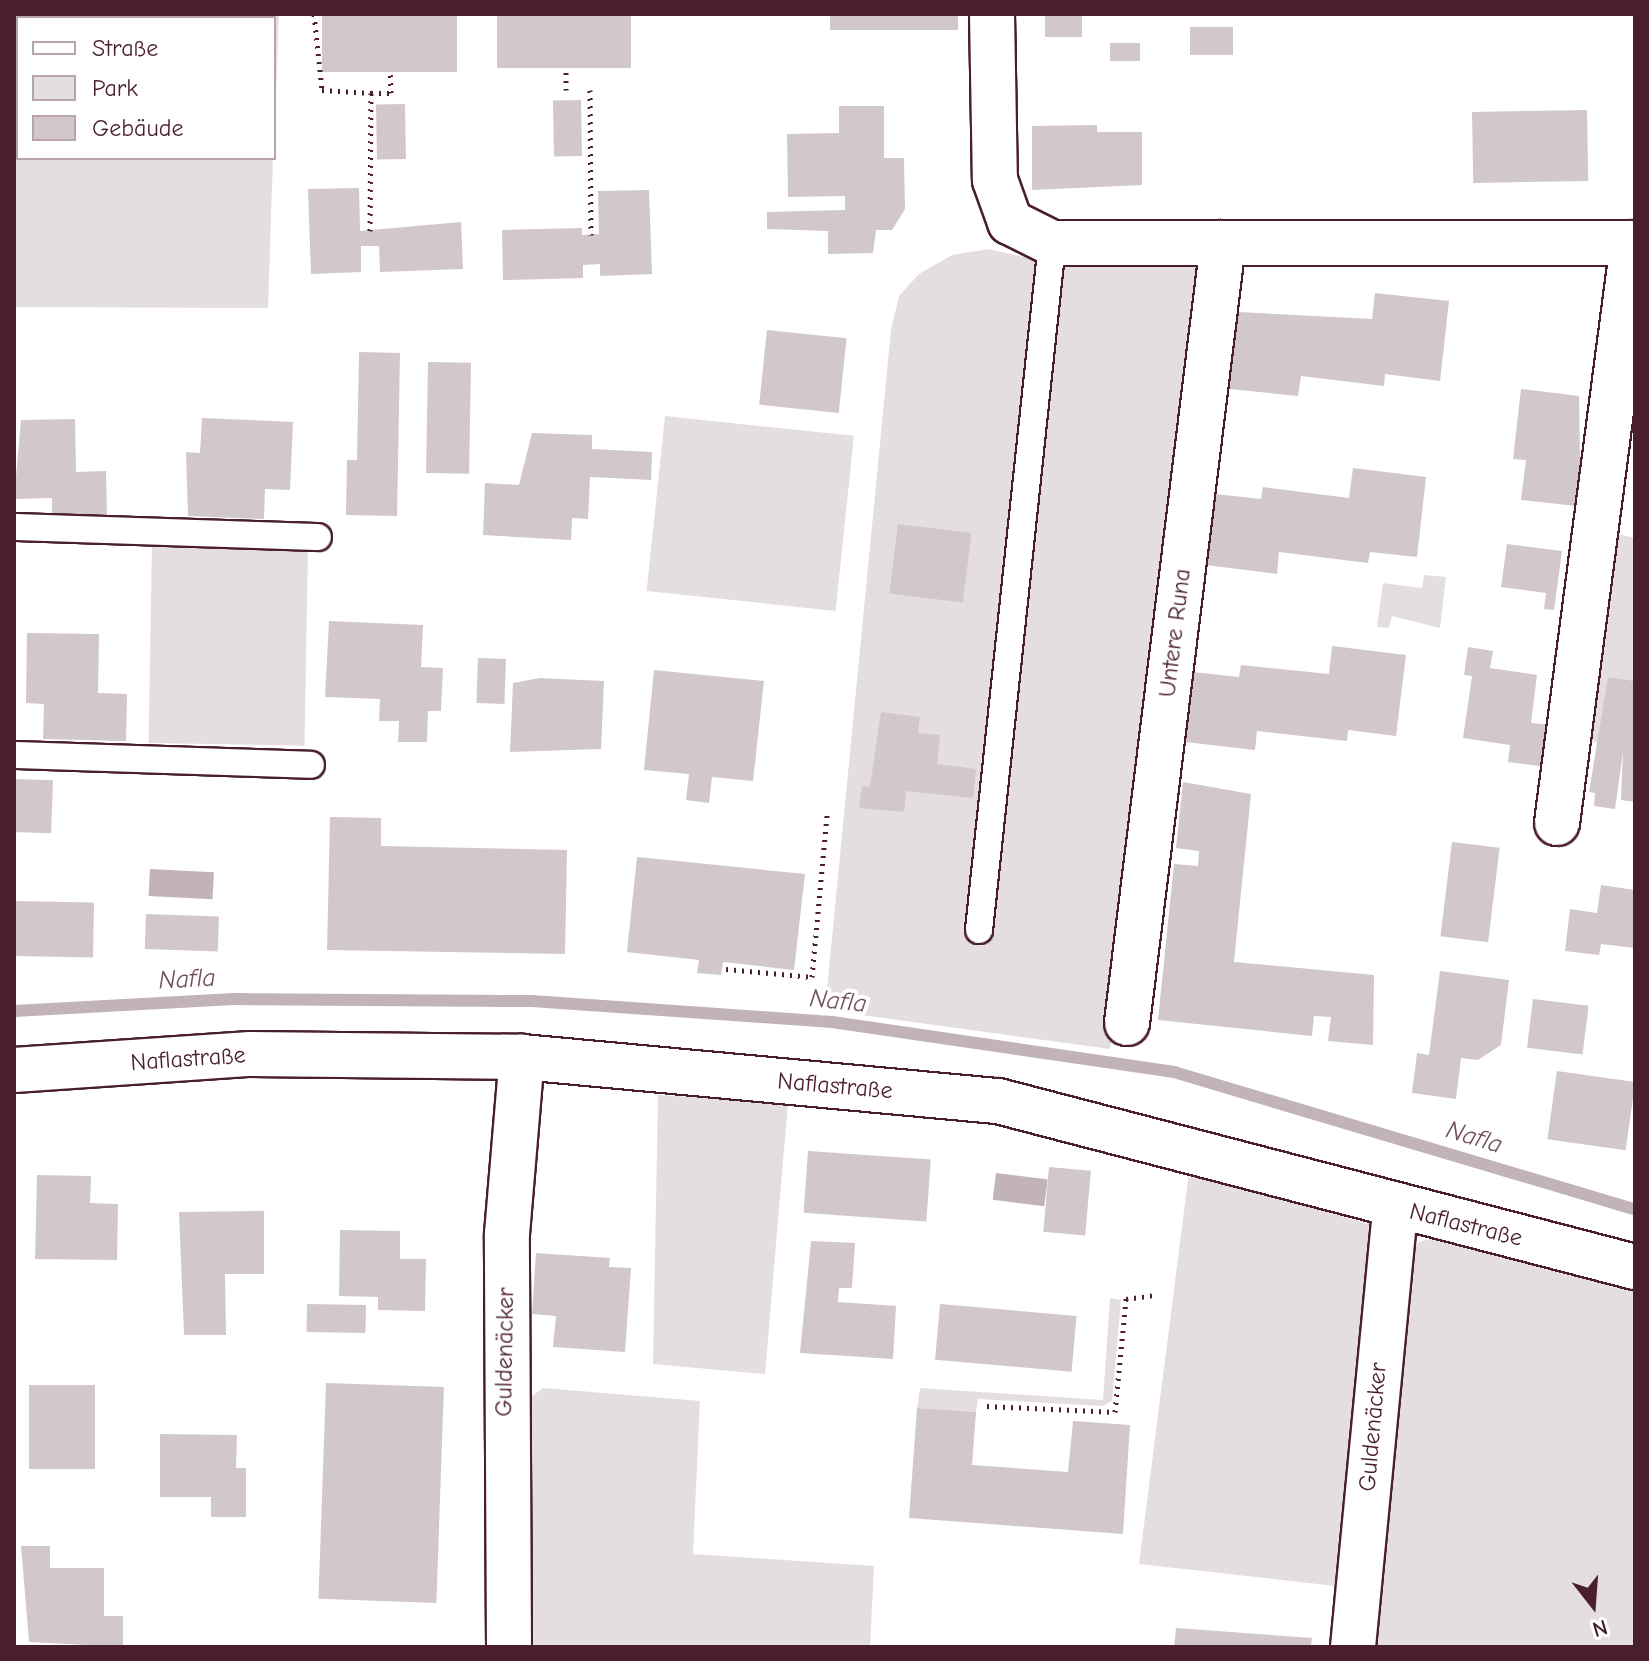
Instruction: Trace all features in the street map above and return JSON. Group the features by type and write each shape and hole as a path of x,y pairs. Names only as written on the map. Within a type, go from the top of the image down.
{"street":[{"path":"992,14 995,180 1010,222 1052,243 1634,243 1557,823"},
{"name":"Untere Runa","path":"1127,1023 1223,243"},
{"name":"Naflastraße","path":"14,1070 250,1054 522,1057 998,1101 1395,1207 1635,1267"},
{"name":"Guldenäcker","path":"509,1647 506,1264 522,1057"},
{"name":"Guldenäcker","path":"1353,1647 1395,1207"}],"lane":[{"path":"979,930 1052,243"},
{"path":"14,527 318,537"},
{"path":"14,755 311,765"}],"path":[{"path":"314,14 322,90 391,93 390,70"},
{"path":"566,67 566,90"},
{"path":"590,90 591,235"},
{"path":"370,231 371,93"},
{"path":"726,969 812,977 827,814"},
{"path":"987,1406 1115,1412 1126,1299 1154,1295"}],"green space":[{"path":"14,14 279,14 276,92 276,16 16,16 16,160 273,160 268,308 14,307"},
{"path":"989,249 1050,263 1202,262 1204,270 1110,1049 825,1010 891,330 899,296 919,274 952,255"},
{"path":"665,416 854,436 836,611 647,591"},
{"path":"1610,532 1635,538 1635,681 1608,677 1599,743 1577,739"},
{"path":"152,544 308,547 305,746 149,743"},
{"path":"1424,575 1446,577 1440,628 1392,616 1389,628 1377,627 1383,583 1422,588"},
{"path":"658,1095 788,1103 765,1374 653,1364"},
{"path":"1189,1172 1369,1224 1345,1587 1139,1564"},
{"path":"1430,1239 1635,1292 1635,1647 1365,1647 1412,1244"},
{"path":"1110,1298 1121,1300 1112,1401 1103,1406 978,1399 976,1412 917,1408 920,1388 1103,1400"},
{"path":"543,1388 700,1401 693,1554 874,1566 870,1647 528,1647 529,1398"}],"shaded area":[{"path":"150,869 214,872 212,899 149,896"},
{"path":"996,1173 1048,1179 1044,1206 993,1200"}],"building":[{"path":"322,14 457,14 457,72 322,72"},
{"path":"497,14 631,14 631,68 497,68"},
{"path":"830,14 958,14 958,30 830,30"},
{"path":"1045,14 1082,14 1082,37 1045,37"},
{"path":"1190,27 1233,27 1233,55 1190,55"},
{"path":"1110,43 1140,43 1140,61 1110,61"},
{"path":"553,100 581,100 582,156 554,156"},
{"path":"405,104 406,159 377,159 376,105"},
{"path":"839,106 884,106 884,158 904,158 905,209 892,230 876,230 873,253 828,254 828,231 767,229 767,212 845,210 845,196 788,197 787,134 839,133"},
{"path":"1587,110 1588,181 1473,183 1472,112"},
{"path":"1097,125 1097,132 1142,132 1142,185 1032,190 1032,126"},
{"path":"359,188 360,231 461,222 463,269 380,272 379,246 361,246 361,272 311,274 308,189"},
{"path":"649,190 652,274 600,276 600,264 583,265 583,278 503,280 502,230 582,228 582,235 599,234 598,191"},
{"path":"1375,293 1449,301 1440,381 1385,374 1384,386 1301,376 1298,396 1229,389 1238,312 1372,319"},
{"path":"767,330 847,338 839,413 759,405"},
{"path":"359,352 400,353 397,516 346,515 347,460 357,460"},
{"path":"428,362 471,363 469,474 426,473"},
{"path":"1521,389 1579,396 1580,461 1590,462 1585,507 1521,500 1526,460 1513,459"},
{"path":"202,418 293,422 290,490 265,489 264,519 188,516 186,452 200,453"},
{"path":"75,419 76,472 106,471 107,516 52,517 52,498 14,499 21,420"},
{"path":"532,433 592,435 592,449 652,452 651,480 590,477 588,519 572,518 571,540 483,535 485,483 519,485"},
{"path":"1353,468 1426,477 1417,557 1370,552 1368,563 1279,552 1277,574 1206,565 1215,494 1261,499 1263,487 1349,498"},
{"path":"898,524 971,533 963,602 889,593"},
{"path":"1507,544 1562,551 1554,610 1544,609 1546,593 1501,587"},
{"path":"329,621 423,625 421,667 443,668 441,711 428,711 427,742 398,742 399,721 379,721 380,699 325,697"},
{"path":"27,633 99,634 98,693 127,694 126,741 43,739 44,704 26,703"},
{"path":"1332,646 1406,655 1396,736 1348,730 1347,741 1257,731 1255,750 1185,742 1193,672 1239,677 1241,665 1329,674"},
{"path":"1468,647 1493,651 1490,668 1537,675 1531,723 1552,725 1546,767 1508,762 1510,745 1463,738 1472,676 1464,675"},
{"path":"478,658 506,659 504,704 476,703"},
{"path":"654,670 764,681 753,781 712,777 709,803 686,800 689,774 644,770"},
{"path":"1608,677 1635,681 1635,802 1621,800 1623,752 1615,809 1594,806 1595,793 1589,792"},
{"path":"540,678 604,681 601,749 510,752 513,683"},
{"path":"881,712 920,717 918,733 940,735 937,764 976,769 973,798 906,791 904,812 859,808 862,786 870,787"},
{"path":"15,779 53,780 51,833 14,832"},
{"path":"1183,782 1251,794 1234,962 1374,975 1373,1045 1328,1041 1331,1017 1314,1016 1312,1036 1158,1020 1174,864 1198,866 1199,851 1176,848"},
{"path":"330,817 381,818 381,846 567,850 565,954 327,950"},
{"path":"1452,842 1500,848 1488,942 1440,936"},
{"path":"637,857 805,874 794,970 723,962 721,975 697,973 699,960 627,952"},
{"path":"1601,885 1635,890 1635,948 1601,944 1599,955 1565,951 1570,909 1597,913"},
{"path":"14,901 94,902 93,957 14,956"},
{"path":"146,914 219,917 218,952 145,949"},
{"path":"1440,971 1509,980 1501,1045 1478,1060 1461,1058 1456,1099 1412,1093 1417,1053 1429,1055"},
{"path":"1533,999 1589,1006 1583,1054 1527,1048"},
{"path":"1557,1071 1635,1082 1626,1150 1547,1139"},
{"path":"808,1151 931,1160 926,1221 804,1213"},
{"path":"1049,1167 1091,1171 1085,1235 1043,1232"},
{"path":"37,1175 91,1176 90,1203 118,1204 117,1260 35,1259"},
{"path":"264,1211 264,1274 225,1274 226,1335 184,1335 179,1212"},
{"path":"340,1230 400,1231 400,1259 426,1259 425,1311 378,1310 378,1297 339,1296"},
{"path":"811,1241 855,1243 852,1288 839,1288 838,1302 896,1306 893,1359 800,1353"},
{"path":"536,1253 610,1258 609,1267 631,1268 625,1352 553,1347 556,1316 532,1314"},
{"path":"307,1304 366,1305 366,1333 307,1332"},
{"path":"940,1304 1076,1316 1072,1372 935,1360"},
{"path":"326,1383 444,1387 436,1603 318,1599"},
{"path":"29,1385 95,1385 95,1469 29,1469"},
{"path":"917,1408 976,1412 972,1465 1068,1472 1073,1421 1130,1425 1123,1534 909,1518"},
{"path":"160,1434 237,1435 236,1468 246,1468 246,1517 211,1517 211,1497 160,1497"},
{"path":"21,1546 50,1546 50,1568 104,1568 104,1616 123,1616 123,1647 29,1642"},
{"path":"1176,1628 1312,1638 1311,1647 1174,1647"}],"waterway":[{"name":"Nafla","path":"14,1011 234,999 532,1001 832,1022 1174,1072 1635,1209"}]}
